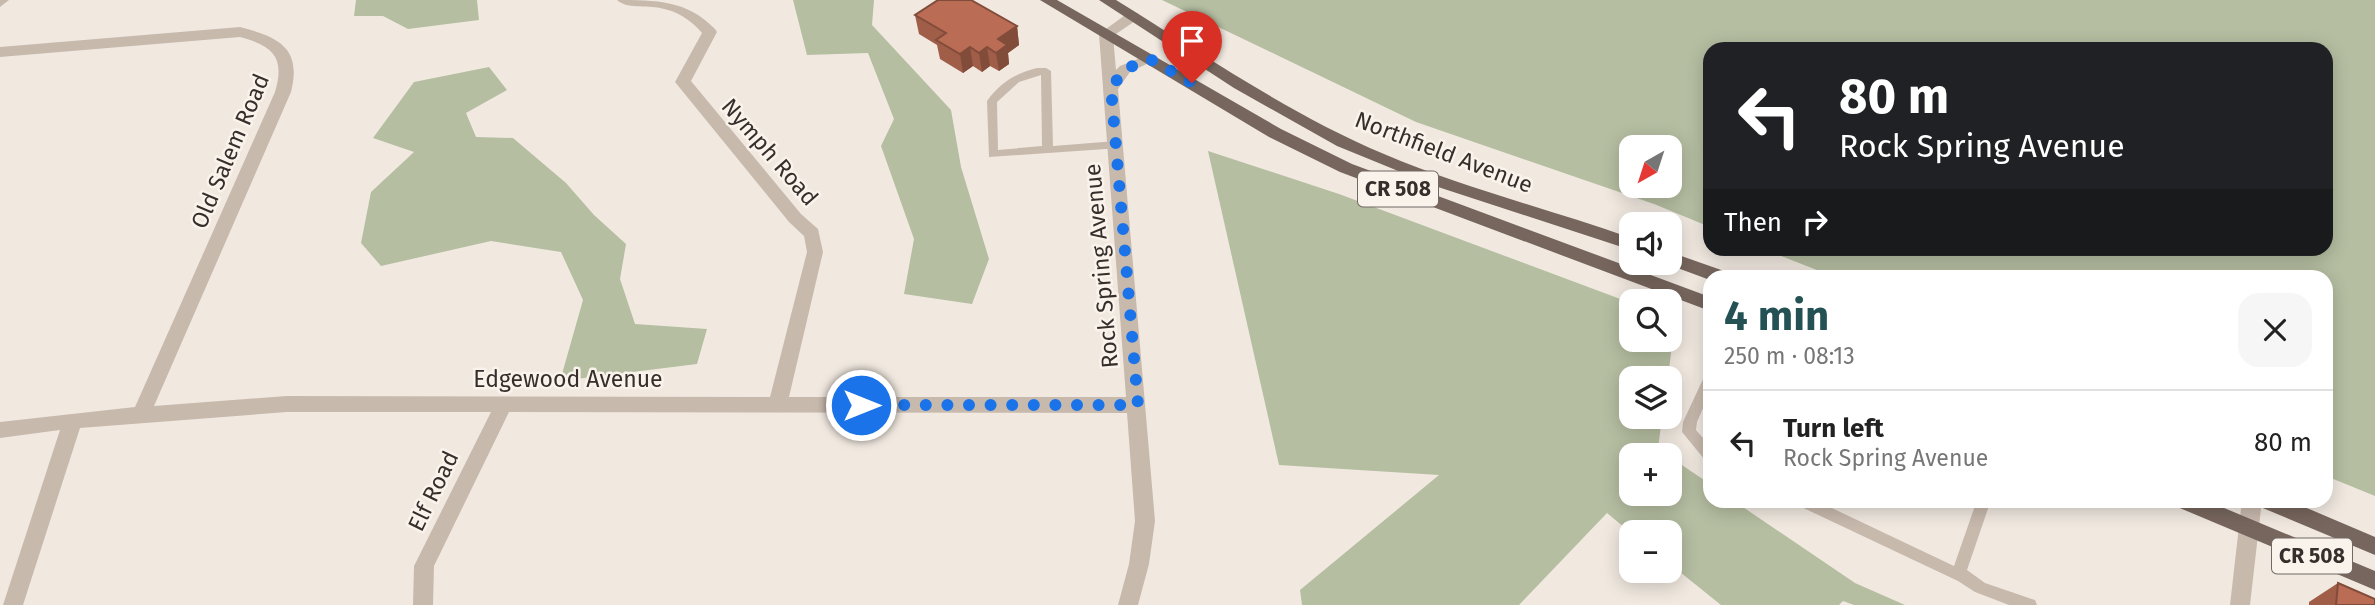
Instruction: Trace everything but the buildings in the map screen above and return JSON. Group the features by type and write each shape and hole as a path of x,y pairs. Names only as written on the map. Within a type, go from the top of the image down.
{"main road":[{"name":"CR 508","path":"1047,0 1275,133 1346,168 1703,301"},
{"name":"Northfield Avenue","path":"1106,0 1307,123 1377,158 1619,240"},
{"path":"1682,262 1703,270"},
{"name":"CR 508","path":"2200,508 2375,581"},
{"name":"CR 508","path":"2284,508 2375,546"}],"street":[{"name":"Nymph Road","path":"624,0 678,5 701,20 710,32 683,82 795,218 812,233 815,252 811,274 778,404"},
{"path":"1106,34 1133,16"},
{"name":"Old Salem Road","path":"0,52 240,32 268,42 281,53 288,70 283,92 141,414"},
{"name":"Rock Spring Avenue","path":"1106,34 1138,405 1145,521 1139,564 1128,605"},
{"path":"1111,88 1125,69 1150,59"},
{"name":"Edgewood Avenue","path":"0,430 141,414 286,404 1138,405"},
{"name":"Elf Road","path":"423,605 424,566 504,404"},
{"path":"13,605 73,421"},
{"path":"2240,605 2251,508"}],"lane":[{"path":"1048,150 1046,71 1032,72 1007,84 992,100 993,154 1048,150 1116,145"},
{"path":"1703,393 1690,422 1689,432 1703,448"},
{"path":"1817,508 1975,585 2030,605"},
{"path":"1961,576 1959,571 1981,508"}],"green space":[{"path":"356,0 477,0 479,20 408,29 383,16 354,16"},
{"path":"793,0 874,0 872,25 951,110 961,167 989,259 972,304 904,294 914,239 881,146 894,119 868,53 807,55"},
{"path":"1162,0 2375,0 2375,496 2333,479 2333,270 1817,270 1781,256 2333,256 2333,42 1703,42 1703,224 1682,216 1682,212 1673,212 1637,198 1682,198 1682,135 1619,135 1619,192 1416,122"},
{"path":"489,67 507,90 466,113 476,137 513,138 566,183 594,215 626,244 620,279 635,324 707,329 697,364 560,381 583,300 561,252 491,241 381,266 361,243 371,192 414,152 373,138 414,82"},
{"path":"1208,151 1339,194 1619,299 1619,352 1671,352 1669,366 1619,366 1619,429 1660,429 1659,443 1619,443 1619,506 1682,506 1682,465 1703,479 1703,508 1744,508 1855,583 1905,605 1854,605 1843,601 1839,605 1721,605 1682,574 1682,520 1619,520 1619,523 1607,513 1519,605 1302,605 1300,590 1439,475 1279,465"}],"route":[{"path":"861,405 1138,405 1111,88 1125,69 1150,59 1192,83"}]}
